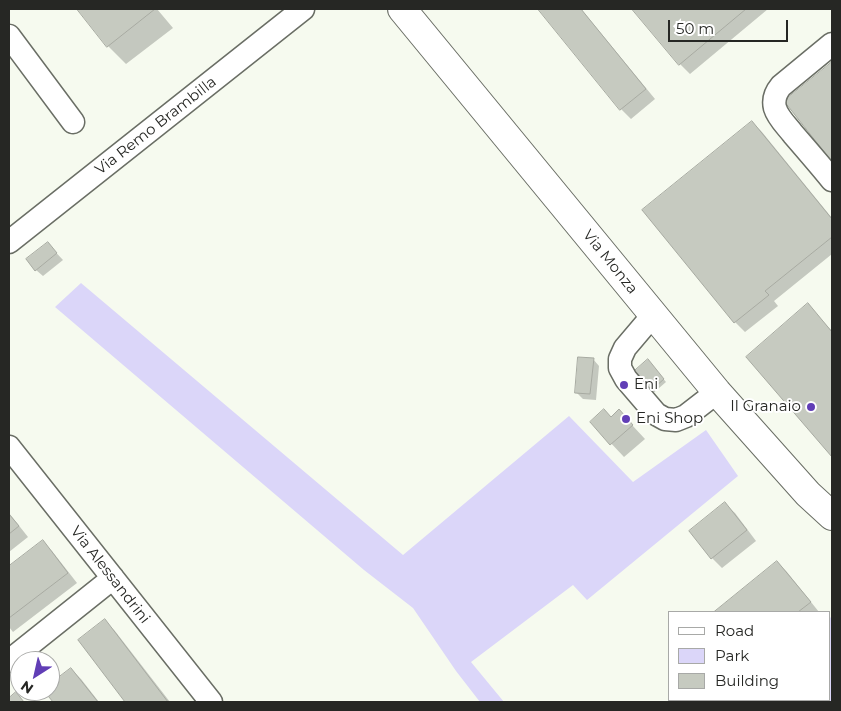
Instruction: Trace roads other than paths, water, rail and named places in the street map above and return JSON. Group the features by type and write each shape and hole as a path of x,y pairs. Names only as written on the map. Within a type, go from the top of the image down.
{"main road":[{"name":"Via Monza","path":"402,9 717,392 808,494 829,513"}],"street":[{"name":"Via Remo Brambilla","path":"9,242 303,9"},
{"path":"9,36 73,122"},
{"path":"832,44 781,86 775,96 774,103 778,115 832,180"},
{"path":"654,316 625,348 622,354 620,368 626,379 656,414 676,420 686,416 717,392"},
{"name":"Via Alessandrini","path":"9,447 211,702"},
{"path":"9,661 113,578"}],"place":[{"name":"Eni","path":"624,385"},
{"name":"Il Granaio","path":"811,407"},
{"name":"Eni Shop","path":"626,419"}]}
